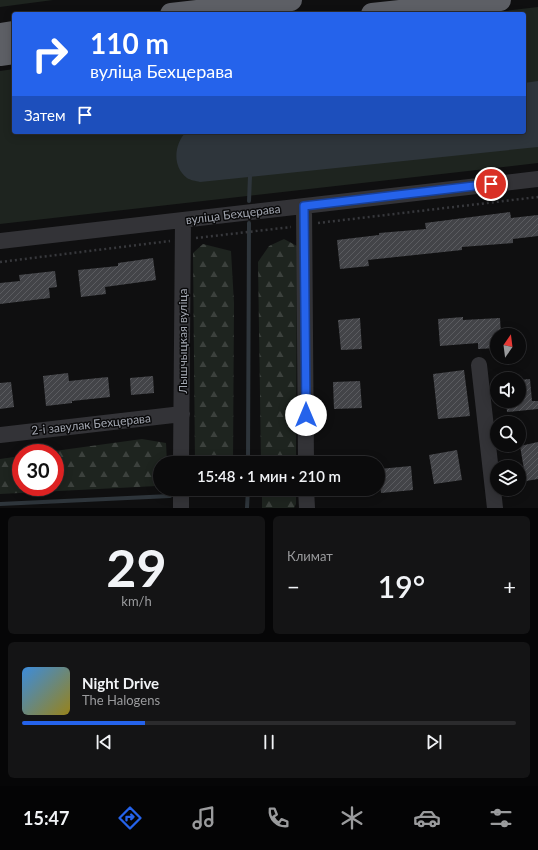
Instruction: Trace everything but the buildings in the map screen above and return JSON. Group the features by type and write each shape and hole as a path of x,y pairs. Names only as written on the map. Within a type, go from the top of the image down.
{"highway":[{"path":"188,12 291,0"},
{"path":"390,12 500,0"},
{"path":"0,34 12,32"},
{"path":"0,55 12,53"}],"street":[{"name":"вуліца Бехцерава","path":"0,241 538,179"},
{"path":"304,206 306,456"},
{"name":"Лышчыцкая вуліца","path":"181,456 183,220"},
{"path":"479,365 495,508"},
{"name":"2-і завулак Бехцерава","path":"0,434 182,414"},
{"path":"181,496 181,508"},
{"path":"306,496 307,508"}],"path":[{"path":"0,262 538,197"}],"green space":[{"path":"0,0 53,0 0,7"},
{"path":"538,7 538,163 0,224 0,71 12,69 12,134 526,134 526,12 497,12"},
{"path":"284,239 297,246 296,456 261,456 258,262 269,246"},
{"path":"203,244 231,251 234,303 233,456 195,456 193,253"},
{"path":"142,439 166,443 167,456 153,456 153,486 64,491 64,450"},
{"path":"12,457 12,493 0,494 0,459"},
{"path":"262,496 296,496 296,504 294,508 262,508"}],"shaded area":[{"path":"538,81 538,147 200,182 187,178 182,173 177,162 177,149 184,134 526,134 526,83"}],"waterway":[{"path":"249,201 250,176"},
{"path":"248,456 249,223"},
{"path":"0,504 170,496"},
{"path":"247,508 248,496"}],"route":[{"path":"306,415 304,206 491,184"}]}
